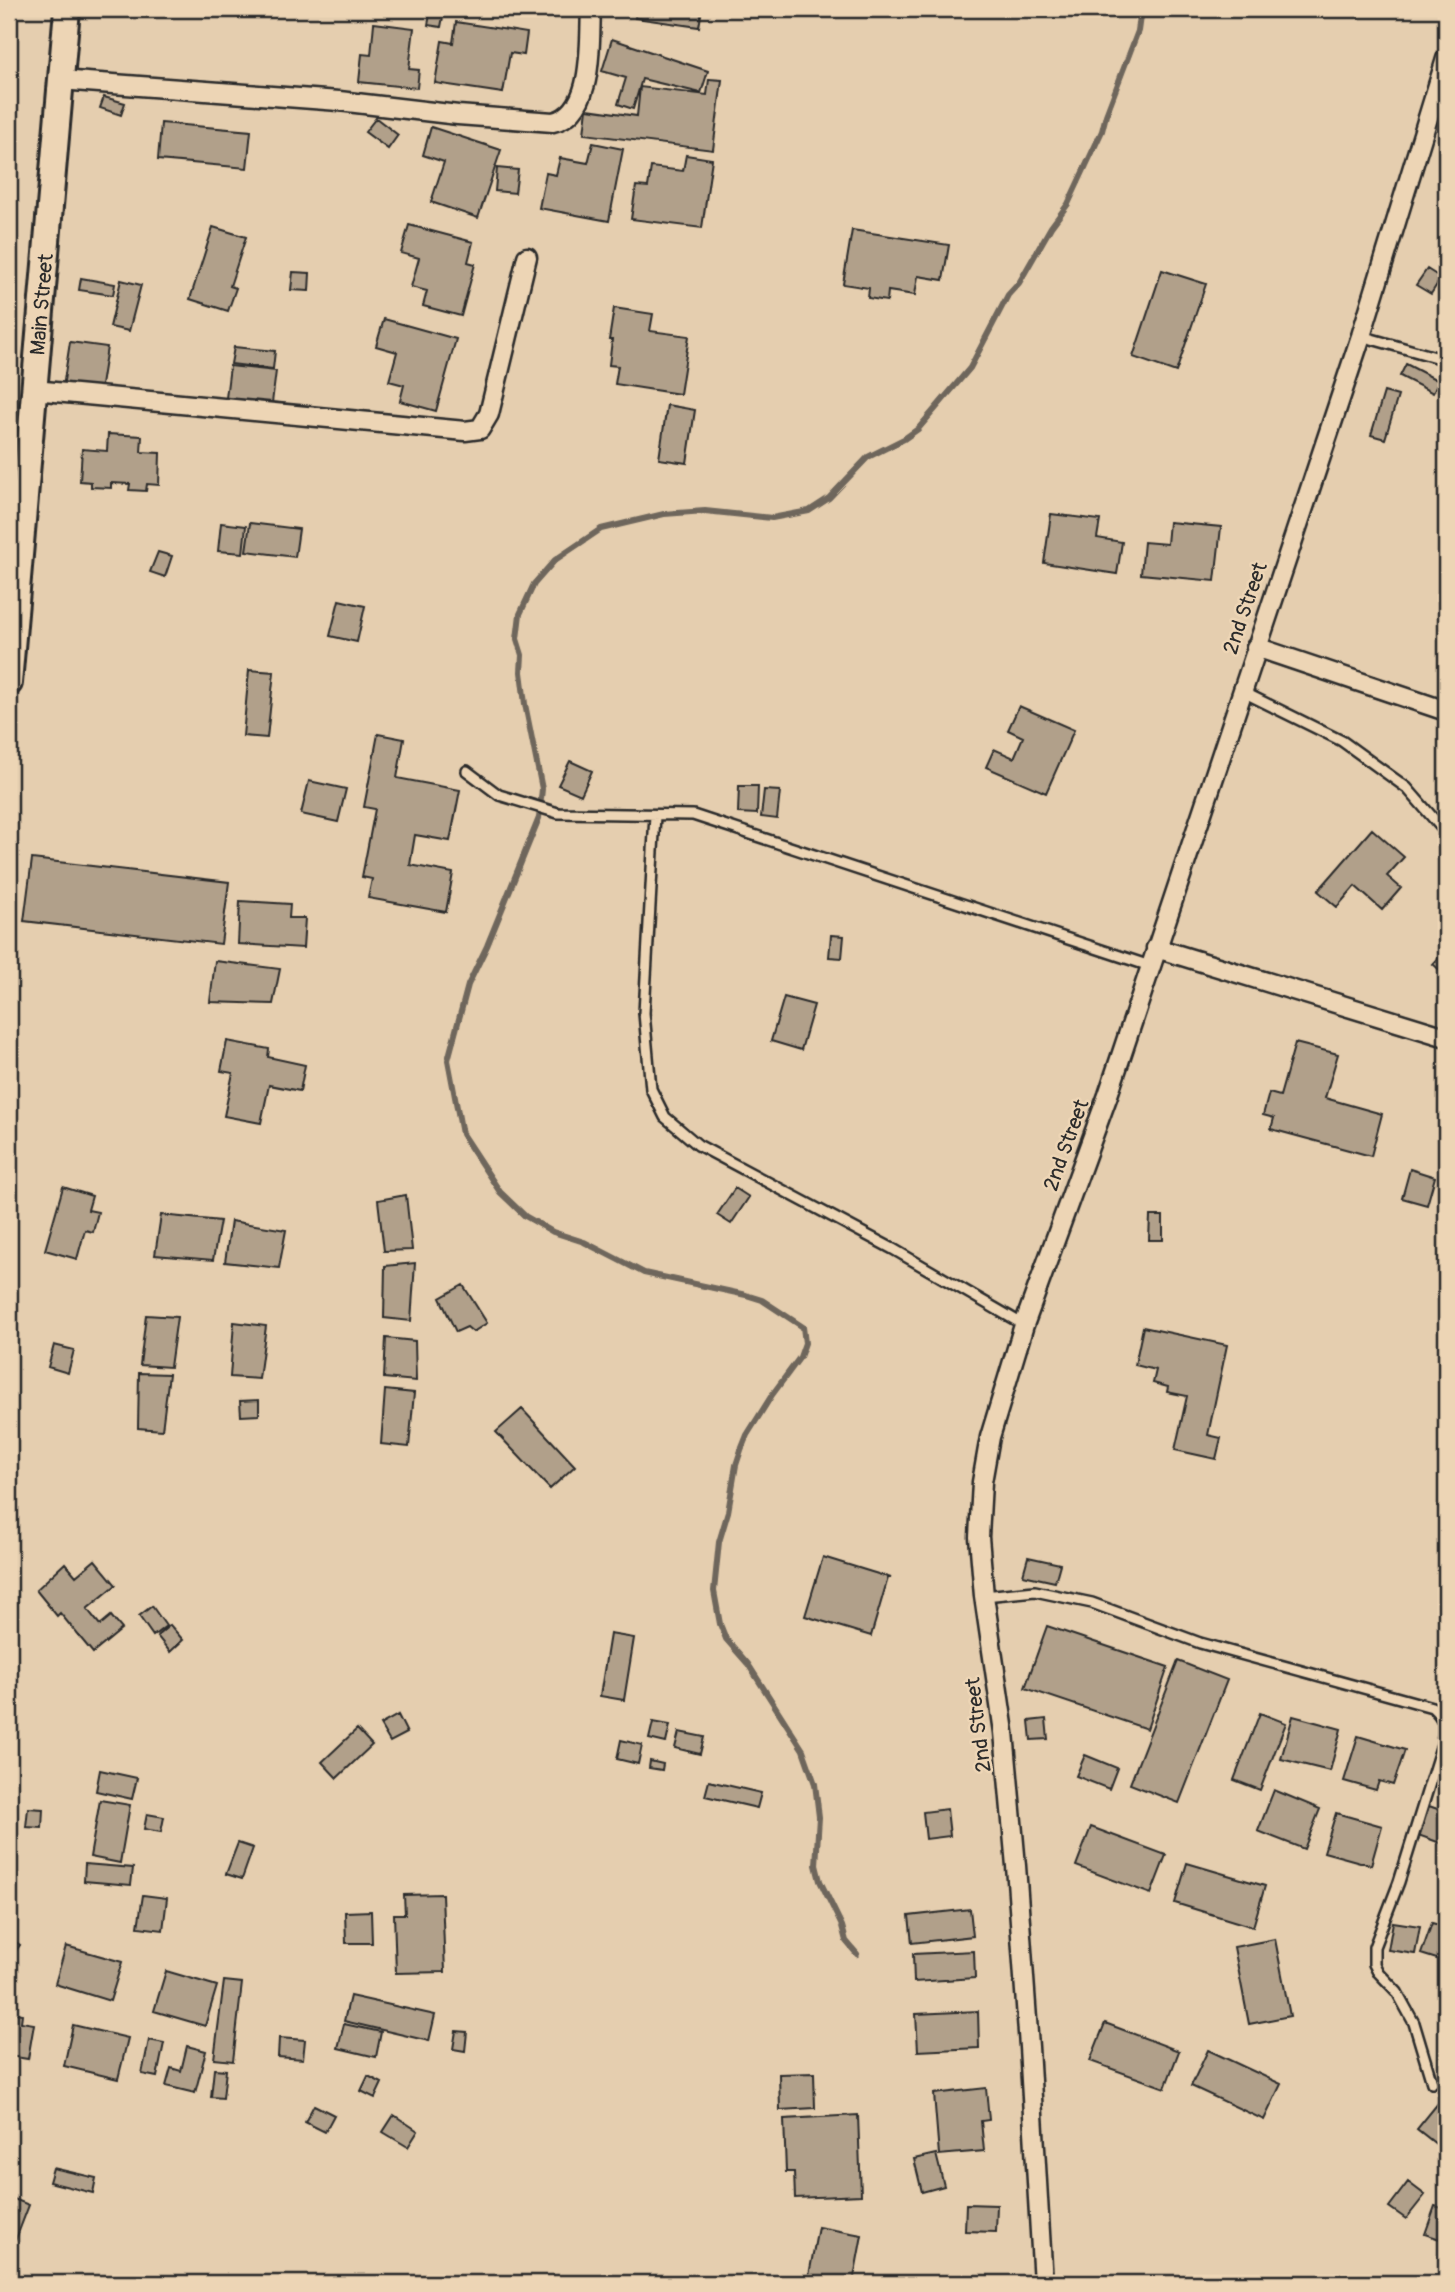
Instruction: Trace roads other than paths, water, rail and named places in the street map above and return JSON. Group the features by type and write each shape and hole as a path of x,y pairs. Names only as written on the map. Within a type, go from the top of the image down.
{"main road":[{"name":"Main Street","path":"9,683 67,9"}],"street":[{"path":"60,80 339,101 458,115 553,122 562,120 581,100 585,84 591,9"},
{"name":"2nd Street","path":"1043,2283 1016,1866 1004,1732 984,1596 979,1537 982,1482 990,1437 1024,1325 1108,1095 1361,336 1446,60"},
{"path":"34,390 465,431 480,429 489,414 527,257"},
{"path":"1256,648 1446,711"},
{"path":"1156,948 1446,1037"}],"lane":[{"path":"1361,336 1446,360"},
{"path":"1241,691 1342,741 1407,788 1446,834"},
{"path":"467,771 499,795 558,813 693,815 1150,966"},
{"path":"655,814 644,1013 651,1088 665,1117 698,1145 893,1249 1024,1325"},
{"path":"984,1596 1035,1591 1092,1603 1200,1643 1432,1707 1441,1716 1444,1726 1442,1744 1399,1882 1374,1947 1374,1964 1378,1972 1397,1992 1414,2023 1432,2083"}],"waterway":[{"path":"857,1954 846,1941 842,1926 820,1881 816,1865 819,1817 815,1784 803,1750 748,1664 726,1639 720,1624 714,1591 719,1542 741,1450 747,1435 772,1395 800,1357 805,1343 803,1327 762,1300 644,1273 584,1242 553,1232 525,1216 500,1192 462,1134 448,1060 468,985 487,946 539,818 542,789 525,704 522,655 517,639 520,614 534,584 555,560 601,529 664,514 705,511 772,518 809,511 829,498 868,457 918,429 970,368 1008,295 1019,283 1051,227 1068,204 1102,131 1138,31 1141,9"}]}
